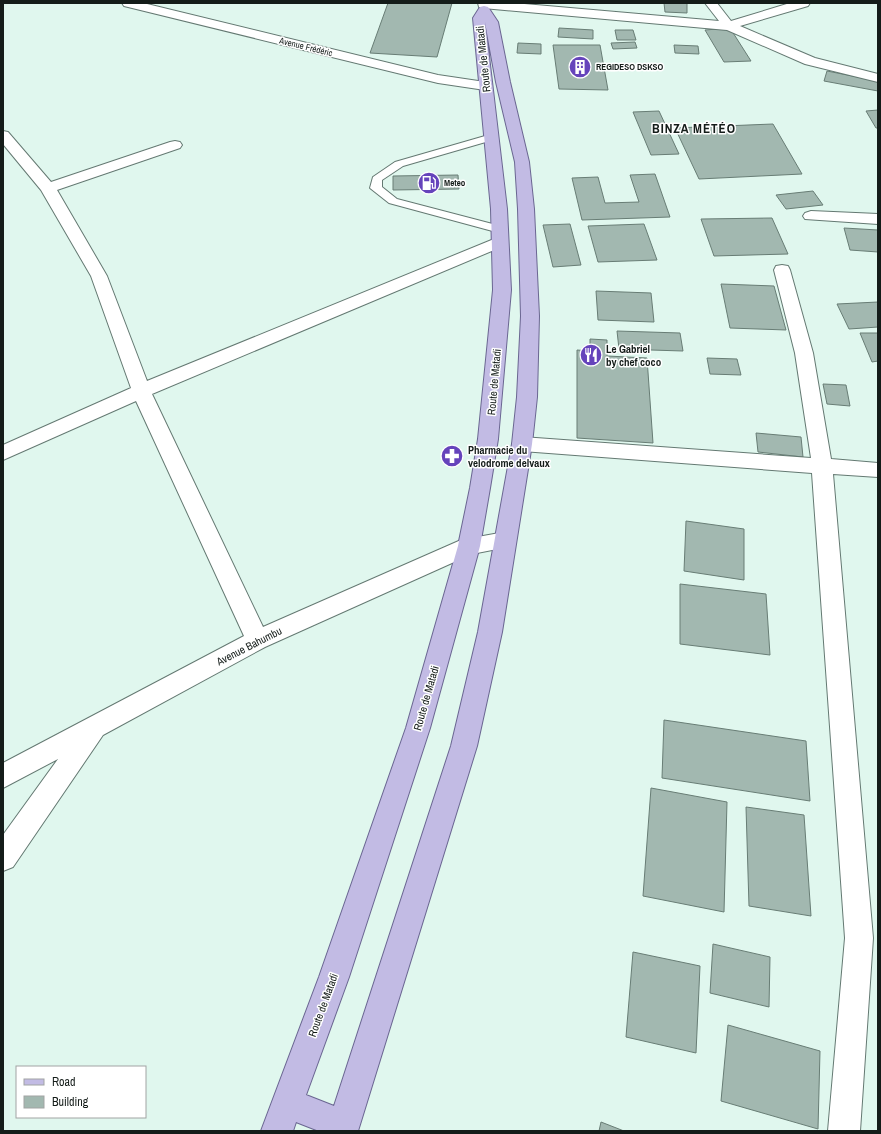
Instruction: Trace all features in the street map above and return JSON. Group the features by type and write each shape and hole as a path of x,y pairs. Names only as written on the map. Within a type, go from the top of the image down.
{"main road":[{"name":"Route de Matadi","path":"282,1117 334,977 418,728 469,546 488,439 502,290 500,227 479,18 483,6"},
{"name":"Route de Matadi","path":"343,1128 464,746 490,632 522,444 530,316 526,209 522,162 503,82 492,22 483,6"},
{"path":"500,227 526,209"},
{"path":"282,1117 343,1128"}],"street":[{"name":"Avenue Frédéric","path":"128,3 438,80 485,86"},
{"path":"711,3 729,26"},
{"path":"729,26 754,16 804,3"},
{"path":"483,6 729,26 810,61 878,78"},
{"path":"3,135 48,188 99,276 141,391 257,640"},
{"path":"48,188 175,145"},
{"path":"811,216 878,218"},
{"path":"3,453 500,227"},
{"path":"782,270 804,353 822,466 859,938 844,1131"},
{"path":"522,444 878,470"},
{"name":"Avenue Bahumbu","path":"3,776 257,640 469,546 505,540"},
{"path":"3,858 95,728"}],"lane":[{"path":"492,137 399,164 377,179 376,188 393,201 500,227"}],"building":[{"path":"388,3 452,3 437,57 370,53"},
{"path":"664,3 687,3 687,13 665,12"},
{"path":"559,28 593,30 593,39 558,37"},
{"path":"730,28 751,61 724,62 705,30"},
{"path":"615,30 633,30 636,40 617,40"},
{"path":"635,42 637,48 613,49 611,43"},
{"path":"518,43 541,44 541,54 517,53"},
{"name":"REGIDESO DSKSO","path":"553,45 600,45 608,90 559,89"},
{"path":"674,45 698,46 699,54 675,53"},
{"path":"827,71 878,81 878,91 824,81"},
{"path":"878,110 878,128 876,128 866,111"},
{"path":"659,111 679,154 651,155 633,112"},
{"path":"773,124 802,174 699,179 675,128"},
{"path":"655,174 670,217 582,220 572,178 598,177 605,203 639,202 630,175"},
{"path":"458,175 459,189 393,190 393,176"},
{"path":"813,191 823,205 786,209 776,195"},
{"path":"772,218 788,254 714,256 701,219"},
{"path":"570,224 581,265 553,267 543,225"},
{"path":"644,224 657,260 598,262 588,226"},
{"path":"844,228 878,230 878,252 850,250"},
{"path":"721,284 774,286 786,330 730,328"},
{"path":"596,291 651,293 654,322 598,320"},
{"path":"878,302 878,327 849,329 837,304"},
{"path":"617,331 680,333 683,351 619,349"},
{"path":"860,333 878,333 878,361 872,362"},
{"path":"590,339 607,340 607,356 647,358 653,443 577,438 577,350 590,351"},
{"path":"707,358 737,359 741,375 710,374"},
{"path":"823,384 846,385 850,406 827,404"},
{"path":"756,433 801,437 803,457 758,452"},
{"path":"686,521 744,529 744,580 684,571"},
{"path":"680,584 766,594 770,655 680,644"},
{"path":"664,720 806,741 810,801 662,778"},
{"path":"651,788 727,802 724,912 643,896"},
{"path":"746,807 804,815 811,916 749,906"},
{"path":"713,944 770,957 769,1007 710,993"},
{"path":"633,952 700,966 696,1053 626,1037"},
{"path":"728,1025 820,1051 818,1129 721,1101"},
{"path":"601,1122 624,1131 599,1131"}],"place":[{"name":"REGIDESO DSKSO","path":"580,67"},
{"name":"Meteo","path":"429,183"},
{"name":"Le Gabriel by chef coco","path":"591,355"},
{"name":"Pharmacie du velodrome delvaux","path":"452,456"}],"district":[{"name":"BINZA MÉTÉO","path":"694,128"}]}
